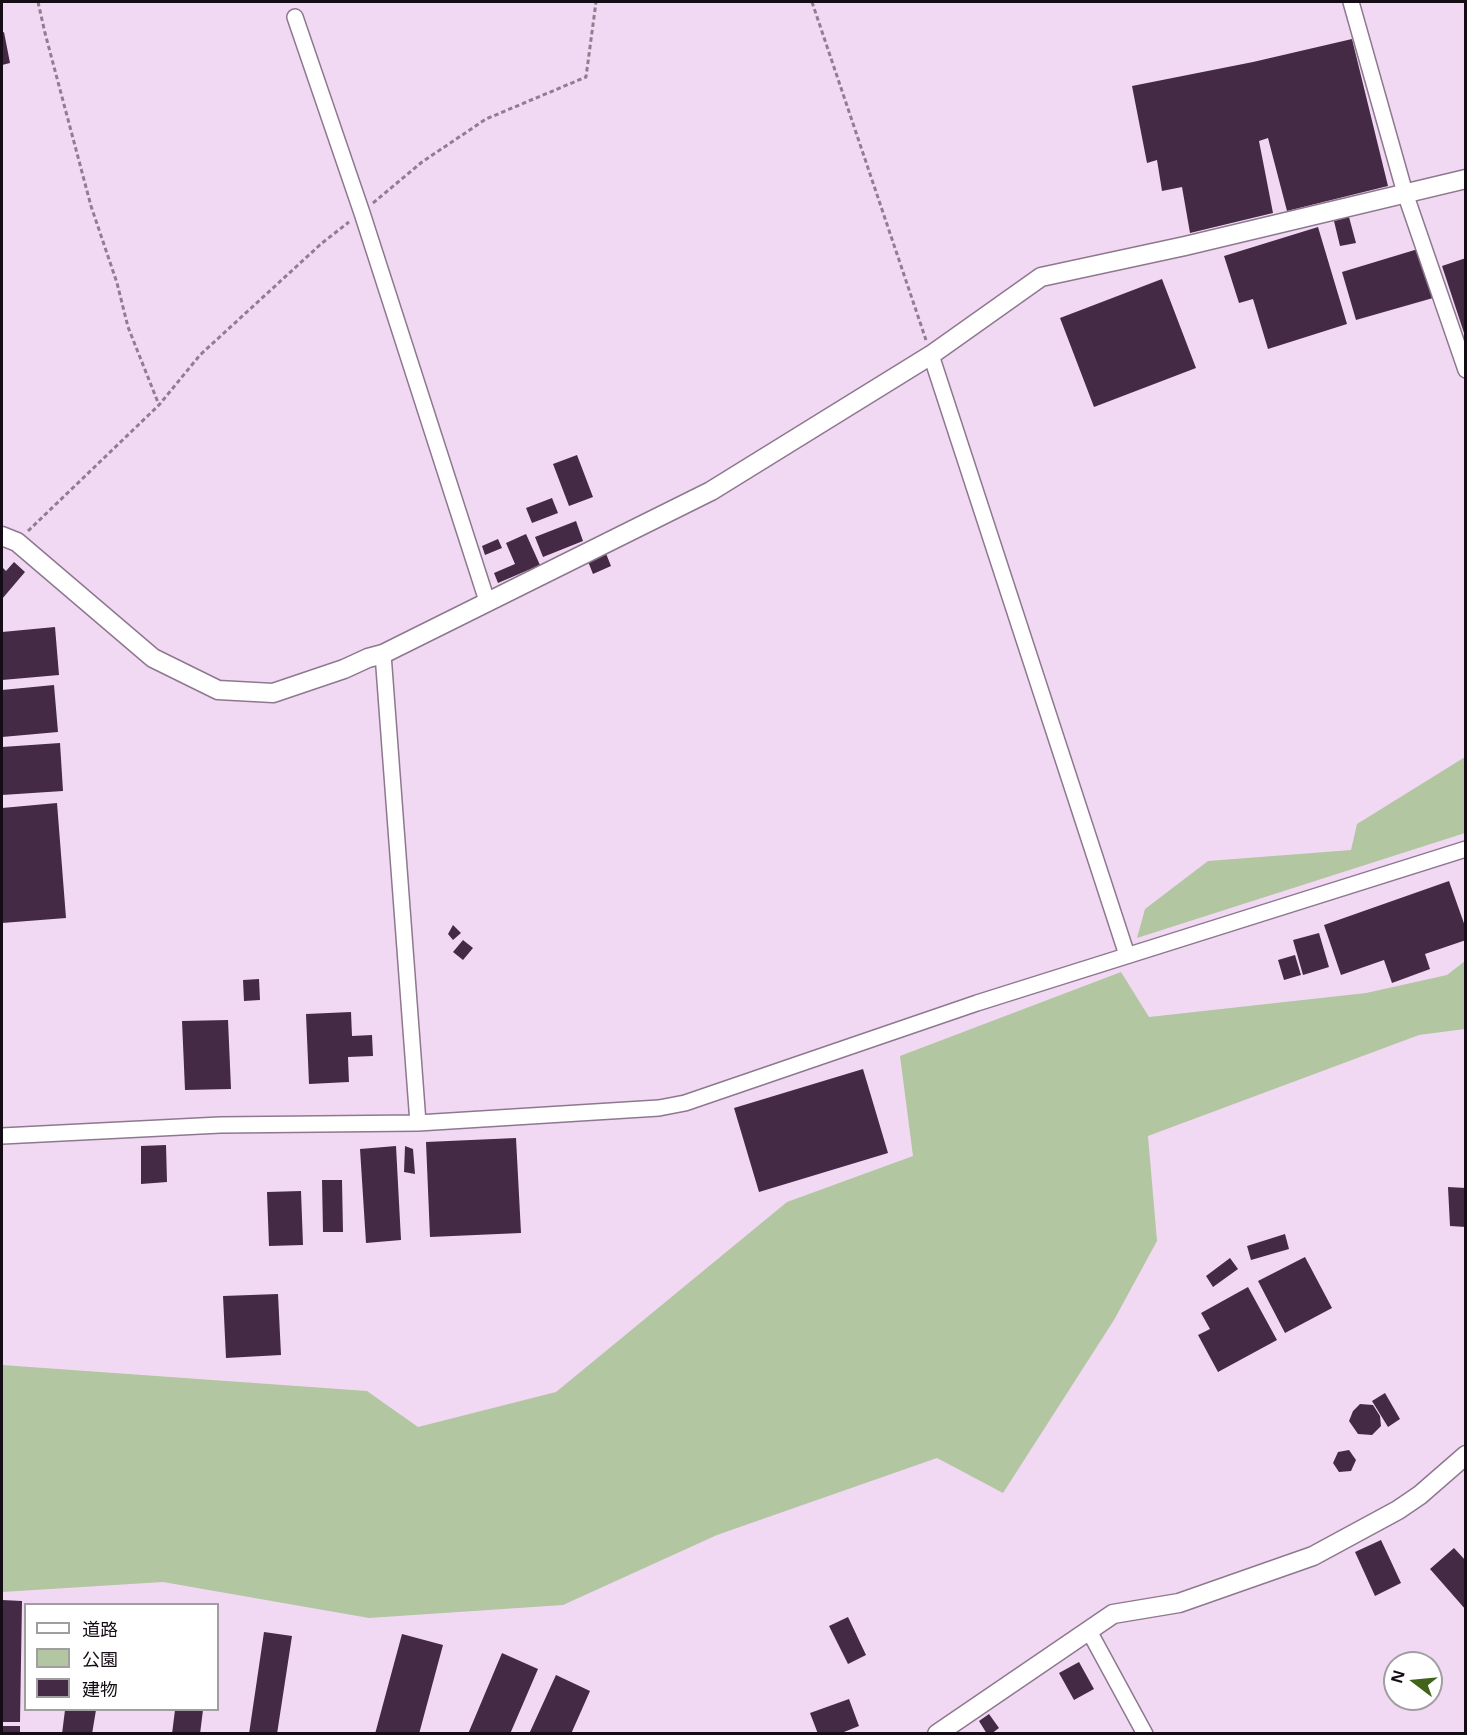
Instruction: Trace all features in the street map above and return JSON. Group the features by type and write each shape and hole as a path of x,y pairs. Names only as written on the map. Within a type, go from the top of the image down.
{"street":[{"path":"1351,2 1405,193 1466,370"},
{"path":"296,17 362,213 487,601"},
{"path":"9,539 153,658 218,690 273,693 383,654 711,491 931,356 1041,278 1466,179"},
{"path":"931,356 1127,955"},
{"path":"383,654 418,1123"},
{"path":"2,1136 220,1125 418,1123 647,1109 685,1103 977,1003 1466,849"},
{"path":"937,1734 1113,1614 1179,1603 1313,1556 1398,1510 1420,1495 1466,1455"},
{"path":"1089,1630 1145,1734"}],"path":[{"path":"38,2 91,206 117,283 128,327 159,405"},
{"path":"9,539 159,405 200,355 322,243 362,213 422,162 486,119 586,78 596,2"},
{"path":"812,2 931,356"}],"green space":[{"path":"1465,757 1465,833 1137,938 1145,909 1208,861 1351,850 1357,824"},
{"path":"1465,961 1465,1029 1419,1035 1148,1136 1157,1241 1114,1320 1003,1493 937,1458 717,1535 563,1605 369,1618 163,1582 2,1592 2,1365 367,1391 418,1427 556,1392 787,1202 913,1156 900,1056 1121,972 1149,1017 1366,993 1447,975"}],"building":[{"path":"4,32 10,63 2,65 2,33"},
{"path":"1352,39 1388,186 1287,211 1268,138 1259,141 1273,213 1190,233 1182,187 1162,191 1157,160 1147,163 1132,86 1253,62"},
{"path":"1349,217 1356,243 1340,246 1334,221"},
{"path":"1318,227 1347,324 1268,349 1253,299 1239,303 1224,256"},
{"path":"1418,249 1433,298 1356,320 1342,272"},
{"path":"1466,258 1466,336 1465,336 1442,266"},
{"path":"1162,279 1196,368 1094,407 1060,318"},
{"path":"577,455 593,497 569,506 553,464"},
{"path":"552,498 558,513 532,523 526,508"},
{"path":"576,521 583,541 543,557 535,537"},
{"path":"526,534 540,565 498,583 494,573 515,564 506,543"},
{"path":"498,539 502,548 485,555 482,546"},
{"path":"605,551 611,566 593,574 587,559"},
{"path":"14,562 25,572 2,599 2,567 6,571"},
{"path":"55,627 59,675 2,680 2,632"},
{"path":"54,685 58,732 2,737 2,690"},
{"path":"60,743 63,791 2,795 2,747"},
{"path":"57,803 66,918 2,923 2,808"},
{"path":"1449,881 1466,929 1466,940 1425,954 1430,969 1392,983 1384,960 1341,975 1324,925"},
{"path":"453,925 461,933 453,940 448,934"},
{"path":"1319,933 1329,967 1303,975 1293,940"},
{"path":"463,940 473,948 463,960 453,952"},
{"path":"1295,955 1301,975 1284,980 1278,960"},
{"path":"259,979 260,1000 244,1001 243,980"},
{"path":"351,1012 352,1036 372,1035 373,1056 348,1057 349,1082 309,1084 306,1014"},
{"path":"228,1020 231,1089 185,1090 182,1021"},
{"path":"863,1069 888,1153 759,1192 734,1108"},
{"path":"516,1138 521,1233 430,1237 426,1142"},
{"path":"166,1145 167,1182 141,1184 141,1146"},
{"path":"396,1146 401,1240 366,1243 360,1149"},
{"path":"405,1146 413,1149 415,1174 404,1172"},
{"path":"322,1180 342,1180 343,1232 323,1232"},
{"path":"1448,1187 1466,1188 1466,1227 1450,1226"},
{"path":"301,1191 303,1245 269,1246 267,1192"},
{"path":"1285,1234 1289,1249 1251,1260 1247,1246"},
{"path":"1305,1257 1332,1308 1285,1333 1258,1281"},
{"path":"1230,1258 1238,1269 1213,1287 1206,1276"},
{"path":"1248,1287 1277,1340 1218,1372 1198,1335 1210,1329 1201,1313"},
{"path":"278,1294 281,1355 226,1358 223,1296"},
{"path":"1385,1393 1400,1419 1388,1427 1372,1401"},
{"path":"1360,1404 1373,1405 1380,1416 1381,1426 1372,1435 1358,1434 1349,1421 1353,1411"},
{"path":"1349,1450 1356,1460 1351,1471 1339,1472 1333,1463 1338,1452"},
{"path":"1381,1540 1401,1583 1375,1596 1355,1552"},
{"path":"1454,1548 1466,1561 1466,1610 1430,1569"},
{"path":"2,1600 22,1601 20,1722 2,1722"},
{"path":"848,1617 866,1655 848,1664 829,1626"},
{"path":"264,1632 292,1636 277,1734 249,1734"},
{"path":"402,1634 443,1645 419,1734 375,1734"},
{"path":"502,1653 538,1669 510,1734 468,1734"},
{"path":"1079,1662 1094,1689 1074,1700 1059,1673"},
{"path":"556,1675 590,1691 571,1734 529,1734"},
{"path":"849,1699 859,1726 839,1734 818,1734 810,1713"},
{"path":"65,1711 96,1711 92,1734 62,1734"},
{"path":"175,1711 203,1711 200,1734 172,1734"},
{"path":"989,1714 999,1728 987,1734 979,1721"},
{"path":"2,1726 20,1726 20,1734 2,1734"}]}
